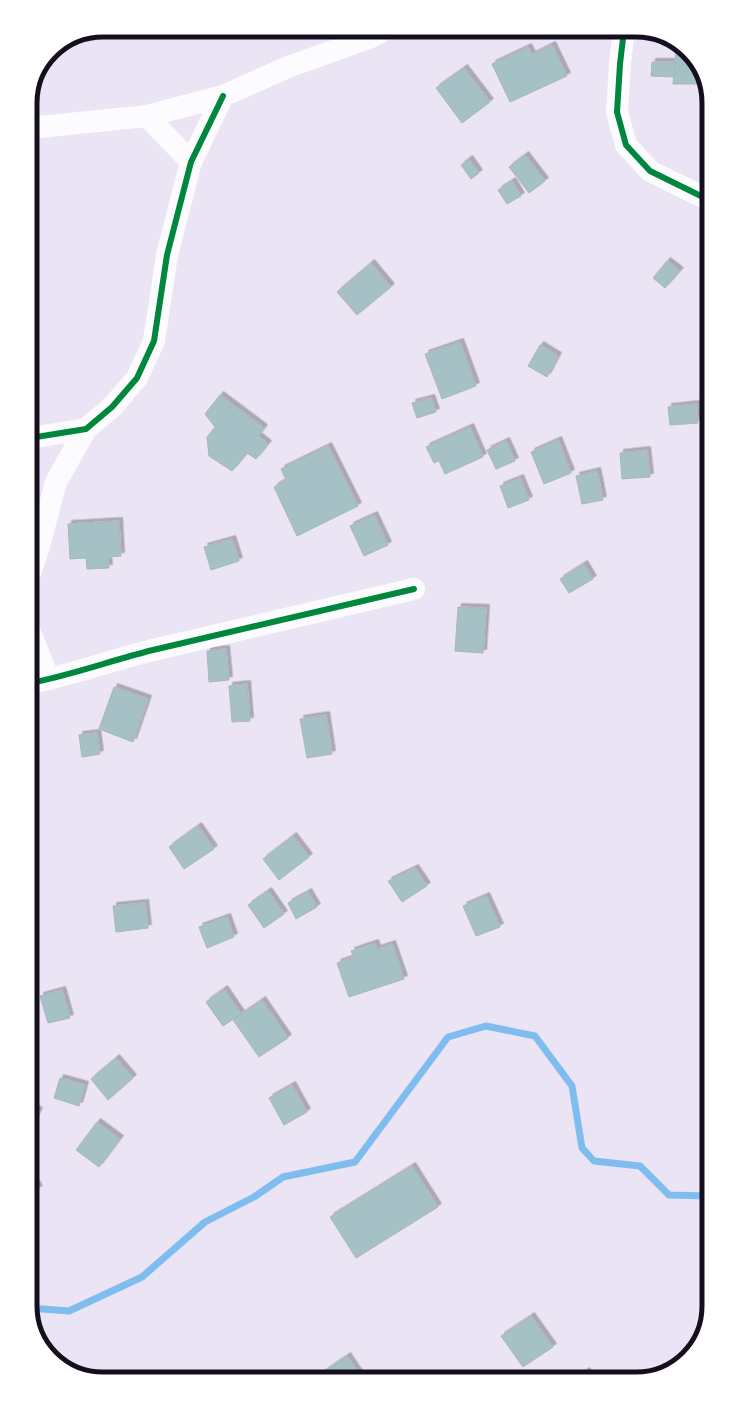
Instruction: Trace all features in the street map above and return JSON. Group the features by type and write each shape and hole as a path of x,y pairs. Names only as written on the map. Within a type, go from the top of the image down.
{"street":[{"path":"37,127 147,116 223,96 288,67 371,37"},
{"path":"623,37 617,112 626,145 650,171 702,197"},
{"path":"37,553 56,482 86,429 112,407 137,378 154,342 167,255 191,162 223,96"},
{"path":"147,116 191,162"},
{"path":"37,437 86,429"},
{"path":"37,666 40,681 152,651 414,589"}],"building":[{"path":"552,45 567,76 510,102 492,64 528,47 532,55"},
{"path":"676,51 683,56 693,70 699,84 673,84"},
{"path":"652,62 675,62 674,77 651,76"},
{"path":"464,68 490,102 462,123 436,88"},
{"path":"525,155 545,181 529,193 509,167"},
{"path":"469,159 479,173 471,179 461,165"},
{"path":"512,181 521,196 507,204 498,190"},
{"path":"667,261 680,271 665,288 653,278"},
{"path":"371,263 391,287 357,315 337,292"},
{"path":"460,342 476,386 442,399 425,354"},
{"path":"540,345 558,356 547,377 528,366"},
{"path":"220,395 264,428 258,436 268,444 256,459 247,453 232,471 209,456 207,437 215,427 205,414"},
{"path":"431,398 436,412 417,418 412,403"},
{"path":"697,404 698,423 670,425 668,407"},
{"path":"470,427 483,457 445,474 439,461 434,463 426,447"},
{"path":"558,440 571,473 544,484 531,452"},
{"path":"506,441 515,461 496,469 487,450"},
{"path":"328,446 358,506 297,536 274,487 286,480 281,469"},
{"path":"647,450 650,477 622,479 620,453"},
{"path":"597,471 603,500 582,504 576,476"},
{"path":"520,478 529,500 508,508 500,486"},
{"path":"374,515 388,545 364,556 350,526"},
{"path":"119,521 121,556 108,557 109,568 87,569 86,558 70,559 68,524"},
{"path":"232,539 239,561 211,570 204,547"},
{"path":"584,564 593,579 569,593 560,579"},
{"path":"458,607 486,608 483,653 455,651"},
{"path":"226,649 229,680 209,682 207,651"},
{"path":"247,684 250,721 232,722 229,686"},
{"path":"114,687 148,699 133,742 99,729"},
{"path":"326,715 332,754 307,758 300,719"},
{"path":"97,733 100,754 82,757 79,735"},
{"path":"198,826 214,849 184,869 169,847"},
{"path":"293,836 309,857 279,880 263,859"},
{"path":"415,868 427,886 402,902 388,881"},
{"path":"268,891 284,914 264,928 248,905"},
{"path":"308,892 317,907 296,919 288,903"},
{"path":"486,896 500,927 476,936 463,906"},
{"path":"145,903 148,928 116,932 113,906"},
{"path":"227,917 234,937 207,948 199,927"},
{"path":"375,943 377,949 392,944 404,979 349,997 337,963 354,957 351,951"},
{"path":"224,989 241,1014 223,1026 206,1002"},
{"path":"62,990 70,1018 48,1023 40,996"},
{"path":"262,1000 288,1038 259,1057 233,1020"},
{"path":"116,1058 133,1078 108,1100 91,1079"},
{"path":"60,1078 85,1085 79,1106 54,1098"},
{"path":"292,1085 307,1112 284,1125 269,1098"},
{"path":"97,1122 120,1139 99,1167 76,1150"},
{"path":"412,1166 438,1207 356,1258 330,1217"},
{"path":"531,1316 553,1347 523,1367 501,1336"},
{"path":"347,1356 358,1372 335,1372 331,1367"},
{"path":"331,1367 335,1372 324,1372"}],"waterway":[{"path":"37,1309 69,1311 142,1277 205,1222 254,1197 283,1177 355,1162 448,1037 486,1026 535,1036 572,1086 582,1148 594,1161 640,1166 669,1195 702,1196"}],"cycle path":[{"path":"623,37 617,112 626,145 650,171 702,197"},
{"path":"37,437 86,429 112,407 137,378 154,341 167,255 191,162 223,96"},
{"path":"37,681 153,650 414,589"}]}
